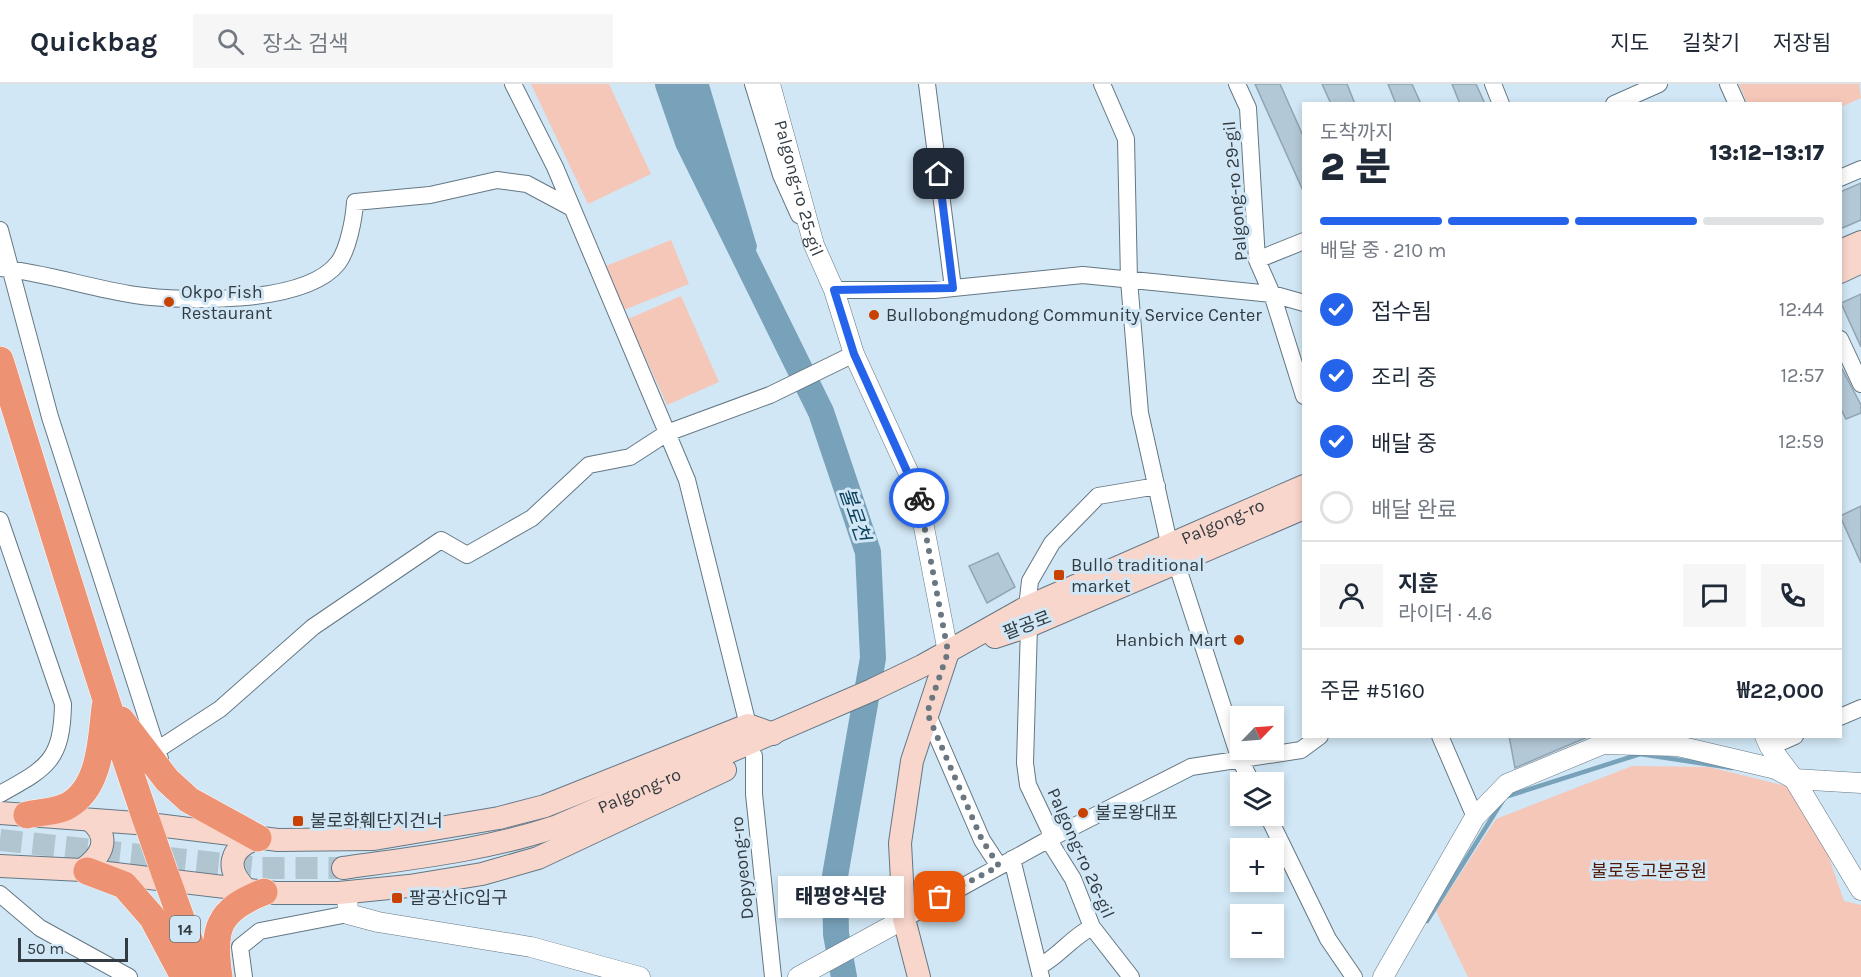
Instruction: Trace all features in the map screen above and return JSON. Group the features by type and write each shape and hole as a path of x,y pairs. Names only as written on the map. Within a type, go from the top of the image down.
{"highway":[{"path":"0,360 106,700 166,880"},
{"path":"106,700 167,780 189,800 258,838"},
{"path":"27,815 68,806 82,793 93,774 99,755 106,700"},
{"path":"85,871 124,885 152,917 184,977"},
{"name":"14","path":"166,880 189,977"},
{"name":"14","path":"166,880 203,977"},
{"path":"219,977 215,953 216,936 220,923 228,911 256,891"}],"main road":[{"path":"1842,250 1861,242"},
{"path":"1842,271 1861,262"},
{"name":"Palgong-ro","path":"1173,553 1302,487"},
{"name":"팔공로","path":"922,666 948,652 1173,553 1302,509"},
{"path":"919,977 899,922 900,843 912,761 948,652"},
{"name":"Palgong-ro","path":"343,868 477,848 519,839 773,734 922,666"},
{"path":"0,813 149,824 258,838 374,839 499,818 545,806 748,725 773,734 754,756 538,858 482,874 409,886 348,903 85,871 0,866"},
{"path":"85,871 100,856 103,846 99,827 90,820"},
{"path":"256,891 237,880 232,860 235,852 246,842 258,838"}],"street":[{"path":"513,84 555,167 687,480 748,725"},
{"path":"753,84 781,175 814,245"},
{"name":"Palgong-ro 25-gil","path":"770,84 814,245 834,290 847,357 917,491 948,652"},
{"path":"927,84 953,288"},
{"path":"1102,84 1126,139 1129,280 1140,413 1173,553 1230,729"},
{"name":"Palgong-ro 29-gil","path":"1237,84 1248,108 1257,260 1272,294 1302,390"},
{"path":"1493,84 1501,102"},
{"path":"1618,102 1659,84"},
{"path":"1728,84 1736,102"},
{"path":"1842,177 1861,169"},
{"path":"5,269 136,295 217,299 277,292 316,282 338,263 354,222 355,202 430,195 497,180 527,184 572,208"},
{"path":"0,230 5,269 50,417 167,780"},
{"path":"1257,260 1302,242"},
{"path":"834,290 953,288 1083,275 1272,294 1302,302"},
{"path":"1842,342 1857,365 1861,384"},
{"path":"157,750 220,709 313,627 441,540 467,555 532,518 589,465 630,457 668,433 770,395 847,357"},
{"name":"Palgong-ro 26-gil","path":"1131,977 1092,927 1073,879 1053,847 1026,774 1028,616 1030,581 1052,543 1098,496 1157,486"},
{"path":"0,520 63,704 63,734 50,762 0,795"},
{"path":"1842,716 1861,708"},
{"path":"927,713 982,840 1006,863 1041,972 1081,932 1092,927"},
{"path":"1301,750 1317,738"},
{"path":"1284,753 1301,750 1331,738"},
{"path":"1441,738 1475,817"},
{"path":"1786,738 1767,742 1794,779 1861,890"},
{"path":"1383,977 1475,817 1507,784 1603,744 1678,746 1776,769 1794,779 1861,783"},
{"name":"Dopyeong-ro","path":"754,756 754,794 773,977"},
{"path":"798,977 1051,838 1191,767 1240,760 1246,772"},
{"path":"1273,826 1328,939 1354,977"},
{"path":"0,894 40,928 129,977"},
{"path":"244,977 240,947 260,931 348,903 378,922 531,946 640,977"}],"green space":[{"path":"531,84 609,84 651,174 588,204"},
{"path":"1739,84 1859,84 1861,98 1842,107 1842,102 1747,102"},
{"path":"671,240 689,284 624,310 606,266"},
{"path":"681,296 719,382 667,405 628,319"},
{"name":"불로동고분공원","path":"1632,766 1709,767 1806,791 1844,901 1861,905 1861,977 1468,977 1436,911 1496,819"}],"water":[{"path":"668,84 709,84 757,246 751,272 688,142"}],"building":[{"path":"1255,84 1280,84 1302,134 1302,189"},
{"path":"1322,84 1347,84 1354,102 1330,102"},
{"path":"1388,84 1412,84 1420,102 1395,102"},
{"path":"1452,84 1476,84 1484,102 1459,102"},
{"path":"1861,183 1861,220 1842,228 1842,191"},
{"path":"1861,294 1861,347 1842,305 1842,303"},
{"path":"1842,369 1861,405 1861,413 1846,419 1842,411"},
{"path":"1861,506 1861,563 1842,520 1842,515"},
{"path":"998,553 1015,587 987,603 969,566"},
{"path":"1509,738 1585,738 1515,768"}],"waterway":[{"name":"불로천","path":"668,84 688,142 821,412 868,552 873,658 835,876 836,934 844,977"},
{"path":"1427,921 1505,797 1640,754 1732,768"}],"tunnel":[{"path":"0,840 262,868 343,868"}],"way so far":[{"path":"919,498 948,652 927,713 982,840 999,866 940,897"}],"place":[{"name":"Okpo Fish Restaurant","path":"169,302"},
{"name":"Bullobongmudong Community Service Center","path":"874,315"},
{"name":"Bullo traditional market","path":"1059,575"},
{"name":"Hanbich Mart","path":"1239,640"},
{"name":"불로왕대포","path":"1083,813"},
{"name":"불로화훼단지건너","path":"298,821"},
{"name":"태평양식당","path":"940,897"},
{"name":"팔공산IC입구","path":"397,898"}],"route":[{"path":"919,498 854,354 834,290 858,292 953,288 939,174"}]}
